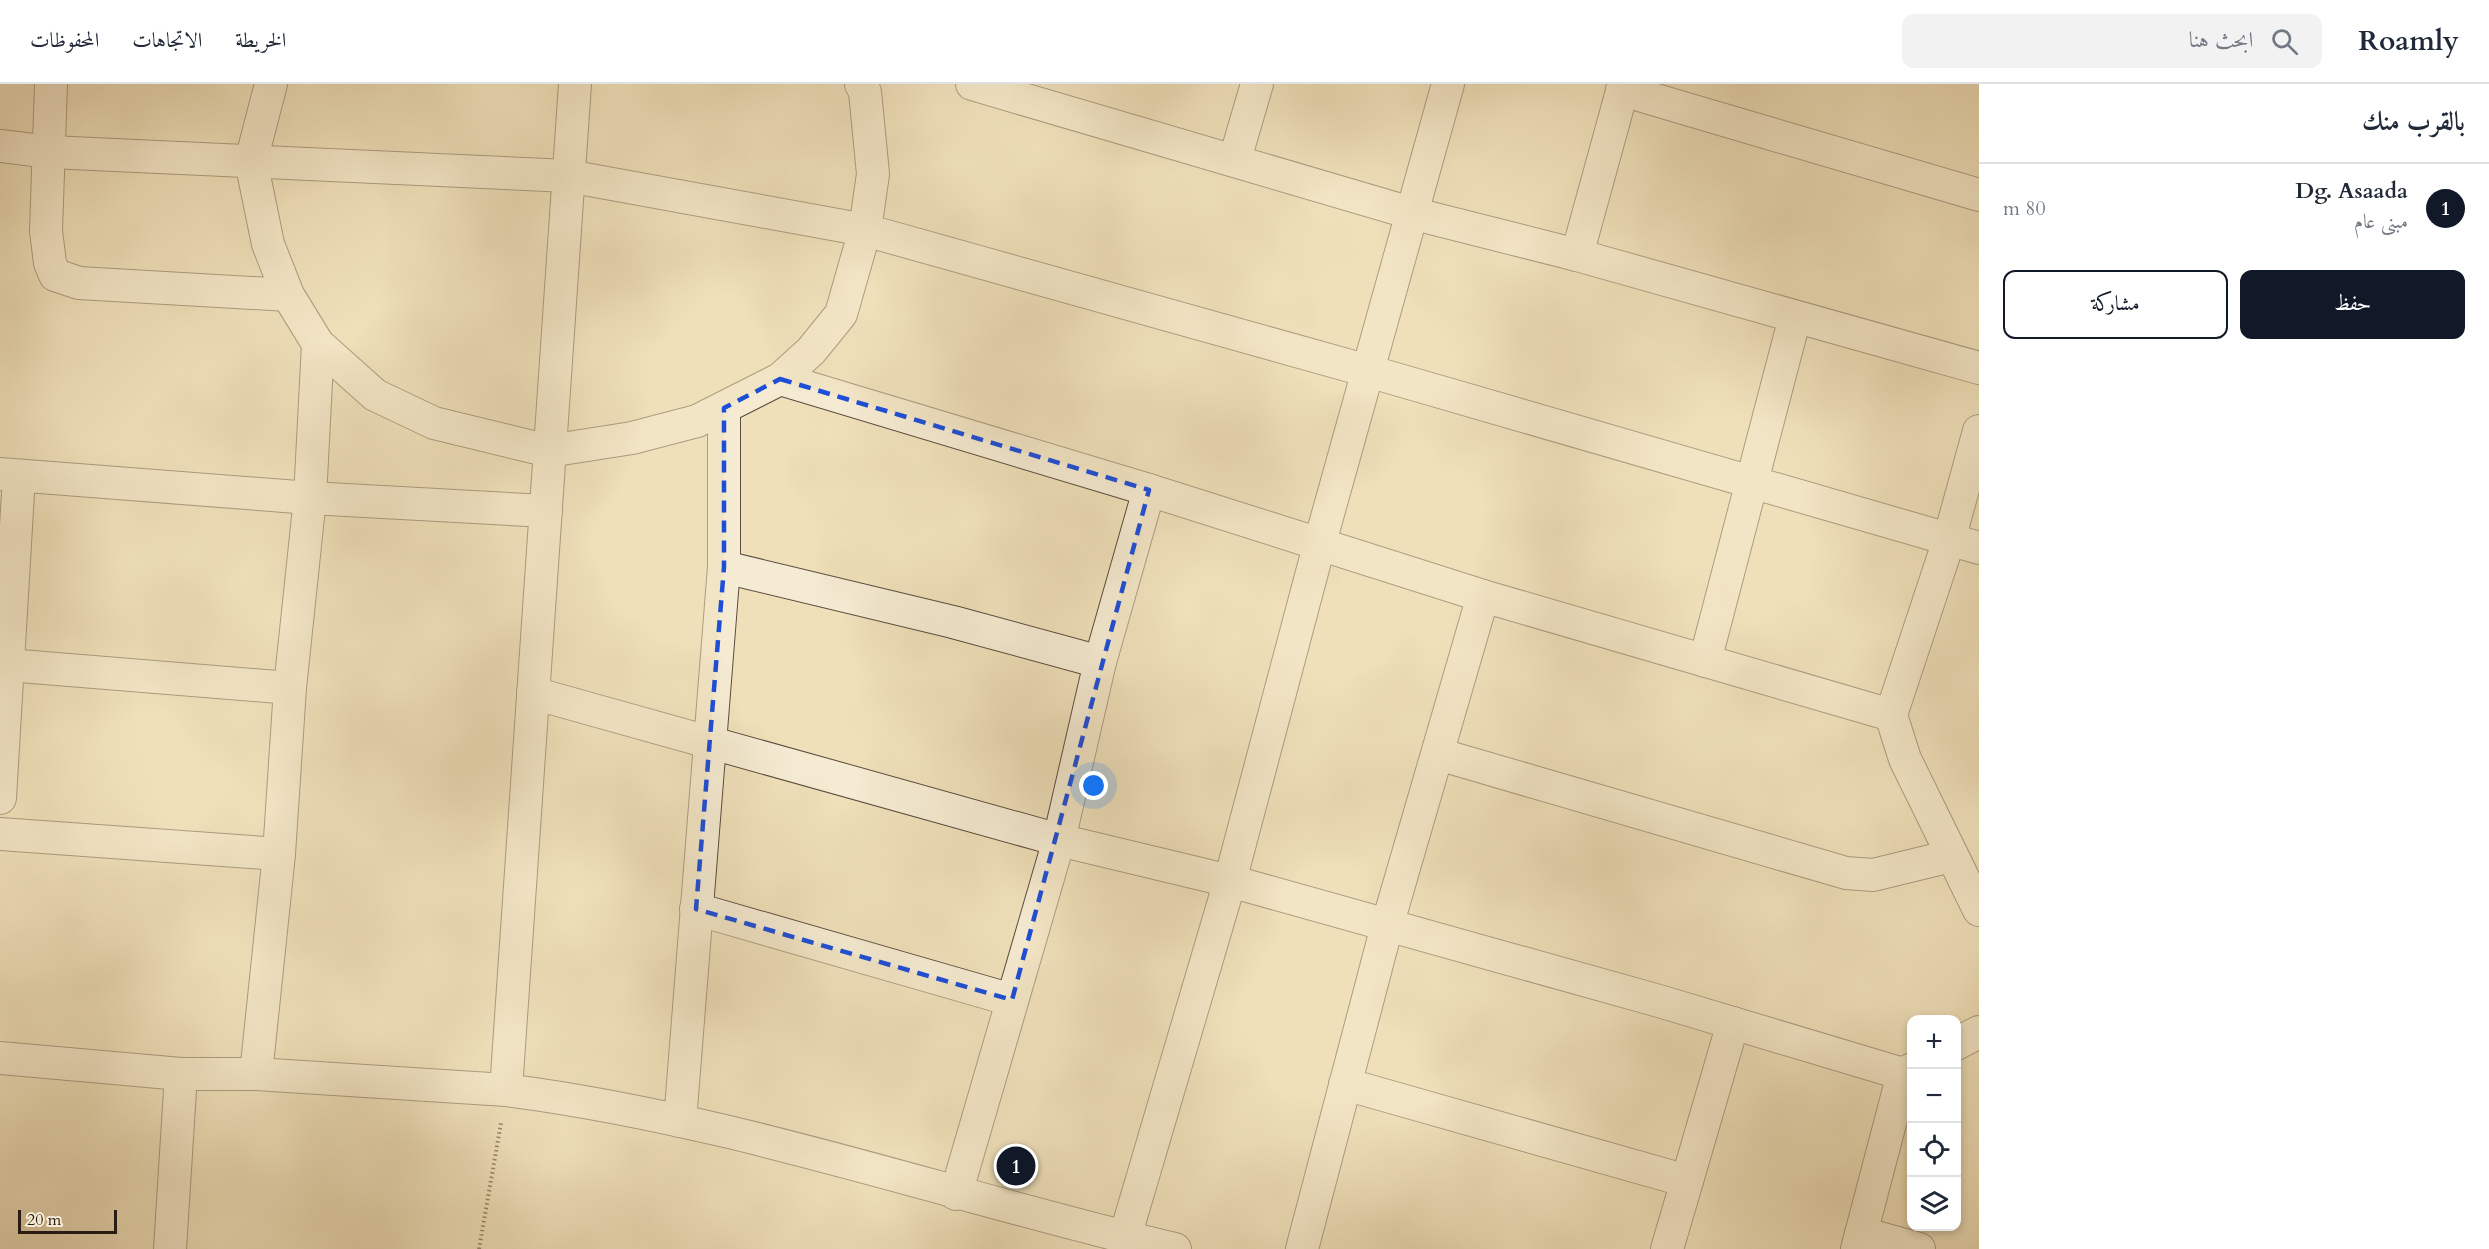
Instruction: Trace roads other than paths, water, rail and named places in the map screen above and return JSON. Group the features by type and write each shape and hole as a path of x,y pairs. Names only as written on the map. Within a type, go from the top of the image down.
{"street":[{"path":"51,84 46,231 50,262 55,275 79,283 288,295"},
{"path":"271,84 251,162 268,244 288,295 318,344 375,394 434,423 549,452 632,438 697,420 780,379 811,351 840,314 865,230 873,174 865,92 861,84"},
{"path":"506,1090 574,84"},
{"path":"972,84 1235,159 1411,213 1577,255 1979,368"},
{"path":"1235,159 1257,84"},
{"path":"1125,1237 1230,881 1318,546 1448,84"},
{"path":"1577,255 1623,87 1979,195"},
{"path":"0,146 50,152 568,176 865,230 1368,371 1979,548"},
{"path":"1705,661 1795,317"},
{"path":"256,1074 279,854 290,688 310,498 318,344"},
{"path":"780,379 1149,490 1318,546 1483,596 1891,715"},
{"path":"680,1121 724,567 724,408"},
{"path":"1979,431 1949,540 1891,715 1905,759 1979,910"},
{"path":"0,798 8,665 10,475 310,498 546,511"},
{"path":"956,1194 1059,840 1100,662 1149,490"},
{"path":"724,567 952,622 1100,662"},
{"path":"1302,1249 1387,926 1483,596"},
{"path":"8,665 290,688"},
{"path":"533,693 1059,840 1230,881 1907,1072 1859,1241 1919,1249"},
{"path":"1438,754 1846,873 1873,875 1951,856"},
{"path":"0,834 279,854"},
{"path":"696,909 1012,1000"},
{"path":"1667,1249 1733,1023"},
{"path":"1961,1041 1979,1032"},
{"path":"0,1058 181,1074 256,1074 506,1090 586,1100 867,1168 956,1194 1175,1249"},
{"path":"170,1249 181,1074"},
{"path":"1345,1084 1687,1180"}],"place":[{"name":"Dg. Asaada","path":"1016,1166"}]}
